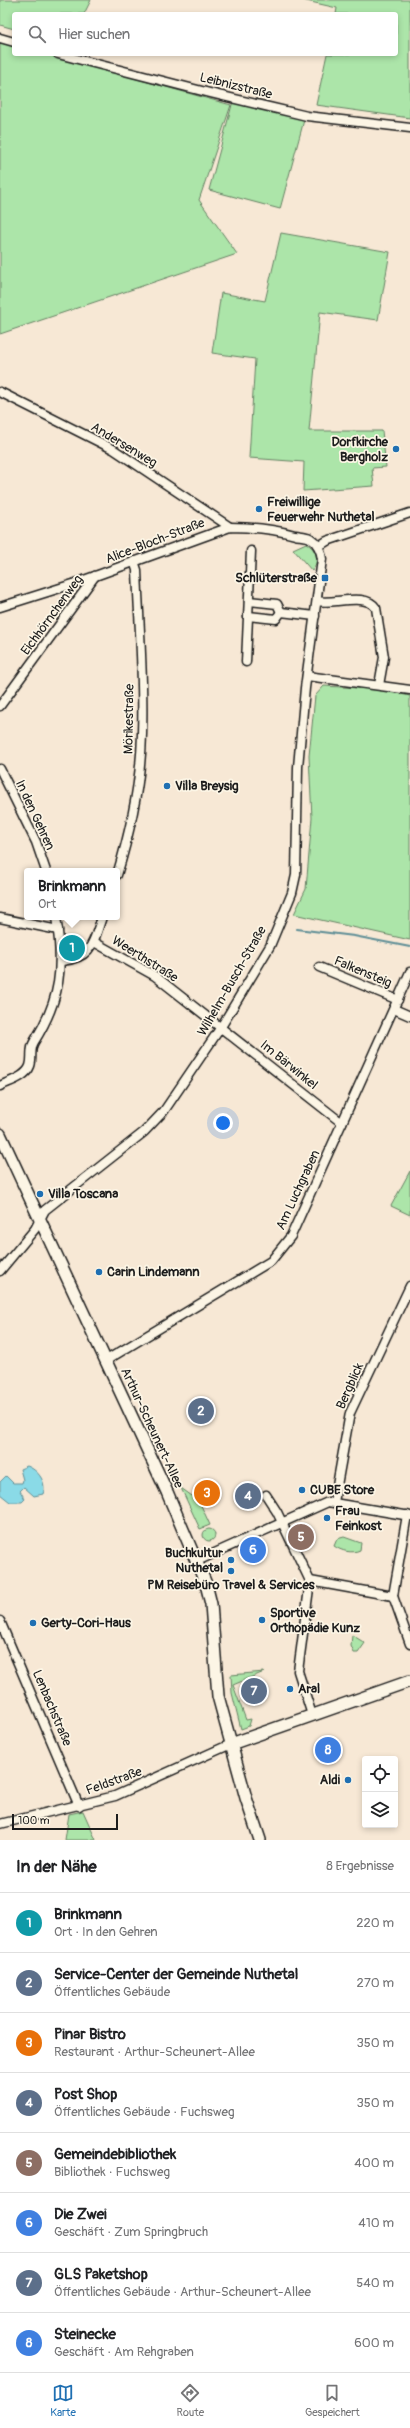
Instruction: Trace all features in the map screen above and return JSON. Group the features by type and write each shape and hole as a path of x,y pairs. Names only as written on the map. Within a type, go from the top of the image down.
{"main road":[{"name":"Arthur-Scheunert-Allee","path":"1,1139 198,1561 211,1604 218,1696 260,1840"},
{"path":"231,1744 410,1681"}],"street":[{"path":"0,38 12,41"},
{"name":"Leibnizstraße","path":"66,56 210,94 307,116 410,128"},
{"name":"Andersenweg","path":"0,392 113,449 230,527"},
{"path":"319,546 327,541 410,513"},
{"name":"Alice-Bloch-Straße","path":"0,607 95,576 230,527 254,527 276,530 310,538 319,546"},
{"name":"Wilhelm-Busch-Straße","path":"0,1271 35,1229 39,1220 56,1200 144,1132 164,1111 221,1027 270,946 292,893 297,868 298,767 307,676 322,559 319,546"},
{"path":"246,662 251,551"},
{"name":"Mörikestraße","path":"119,868 129,833 137,791 142,735 137,570 134,562"},
{"name":"Eichhörnchenweg","path":"0,706 95,576"},
{"path":"317,601 328,603 364,600 373,604 376,608 384,657 379,685"},
{"path":"249,601 277,604 281,612"},
{"path":"281,612 315,616"},
{"path":"248,616 276,619 281,612"},
{"path":"307,676 410,690"},
{"name":"In den Gehren","path":"0,769 36,842 45,868"},
{"path":"0,918 58,930"},
{"path":"0,1086 23,1075 30,1066 33,1043 41,1033 52,1010 60,983 62,961 56,920"},
{"path":"62,961 77,960 88,951 94,942 101,920"},
{"name":"Weerthstraße","path":"94,942 155,976 221,1027"},
{"name":"Falkensteig","path":"319,967 398,1000"},
{"name":"Am Luchgraben","path":"105,1361 271,1261 291,1236 398,1000 407,989 410,972"},
{"path":"394,1009 410,1016"},
{"name":"Im Bärwinkel","path":"221,1027 342,1123"},
{"name":"Bergblick","path":"334,1502 350,1413 410,1286"},
{"path":"266,1496 282,1522 310,1581 298,1671 312,1716"},
{"path":"198,1561 323,1503 334,1502 409,1515 393,1596 410,1644"},
{"path":"310,1581 393,1596"},
{"name":"Lenbachstraße","path":"1,1624 80,1806"},
{"name":"Feldstraße","path":"0,1824 80,1806 115,1796 231,1744"}],"green space":[{"path":"0,0 91,0 85,12 12,12 12,28 0,25"},
{"path":"302,0 410,0 410,118 316,105 327,56 398,56 398,12 336,12 337,8"},
{"path":"0,40 12,43 12,56 54,56 231,105 199,200 237,254 0,334"},
{"path":"233,101 304,120 280,209 209,190"},
{"path":"281,233 390,252 378,320 320,312 309,431 382,431 386,467 372,468 374,486 303,491 304,462 249,458 255,359 212,353 221,293 265,301"},
{"path":"306,543 313,549 317,559 312,571 293,549"},
{"path":"324,686 377,689 410,696 410,940 294,914 306,889 312,818 309,756 315,696"},
{"path":"410,1171 410,1215 391,1206"},
{"path":"181,1488 199,1501 210,1525 200,1529"},
{"path":"209,1529 213,1531 215,1535 213,1539 209,1541 205,1539 203,1535 205,1531"},
{"path":"344,1537 361,1543 360,1550 354,1552 347,1551 334,1546 337,1539"},
{"path":"352,1635 365,1643 358,1653 354,1653 351,1646"},
{"path":"264,1672 233,1685 246,1720 251,1719 249,1726 241,1729 232,1693 231,1675"},
{"path":"83,1811 96,1840 65,1840 69,1814"}],"water":[{"path":"27,1466 35,1470 41,1477 44,1485 43,1494 34,1496 24,1487 20,1491 25,1499 22,1502 10,1502 0,1494 0,1482 6,1476 13,1483 22,1483 23,1480 20,1469"}],"waterway":[{"path":"297,929 354,936 410,947"}],"place":[{"name":"Dorfkirche Bergholz","path":"396,449"},
{"name":"Freiwillige Feuerwehr Nuthetal","path":"259,509"},
{"name":"Schlüterstraße","path":"325,578"},
{"name":"Villa Breysig","path":"167,786"},
{"name":"Brinkmann","path":"72,948"},
{"name":"Villa Toscana","path":"40,1194"},
{"name":"Carin Lindemann","path":"99,1272"},
{"name":"Service-Center der Gemeinde Nuthetal","path":"201,1411"},
{"name":"CUBE Store","path":"302,1490"},
{"name":"Pinar Bistro","path":"207,1493"},
{"name":"Post Shop","path":"248,1496"},
{"name":"Frau Feinkost","path":"327,1518"},
{"name":"Gemeindebibliothek","path":"301,1537"},
{"name":"Die Zwei","path":"253,1550"},
{"name":"Buchkultur Nuthetal","path":"231,1560"},
{"name":"PM Reisebüro Travel & Services","path":"231,1571"},
{"name":"Sportive Orthopädie Kunz","path":"262,1620"},
{"name":"Gerty-Cori-Haus","path":"33,1623"},
{"name":"Aral","path":"290,1689"},
{"name":"GLS Paketshop","path":"254,1691"},
{"name":"Steinecke","path":"328,1750"},
{"name":"Aldi","path":"348,1780"}]}
